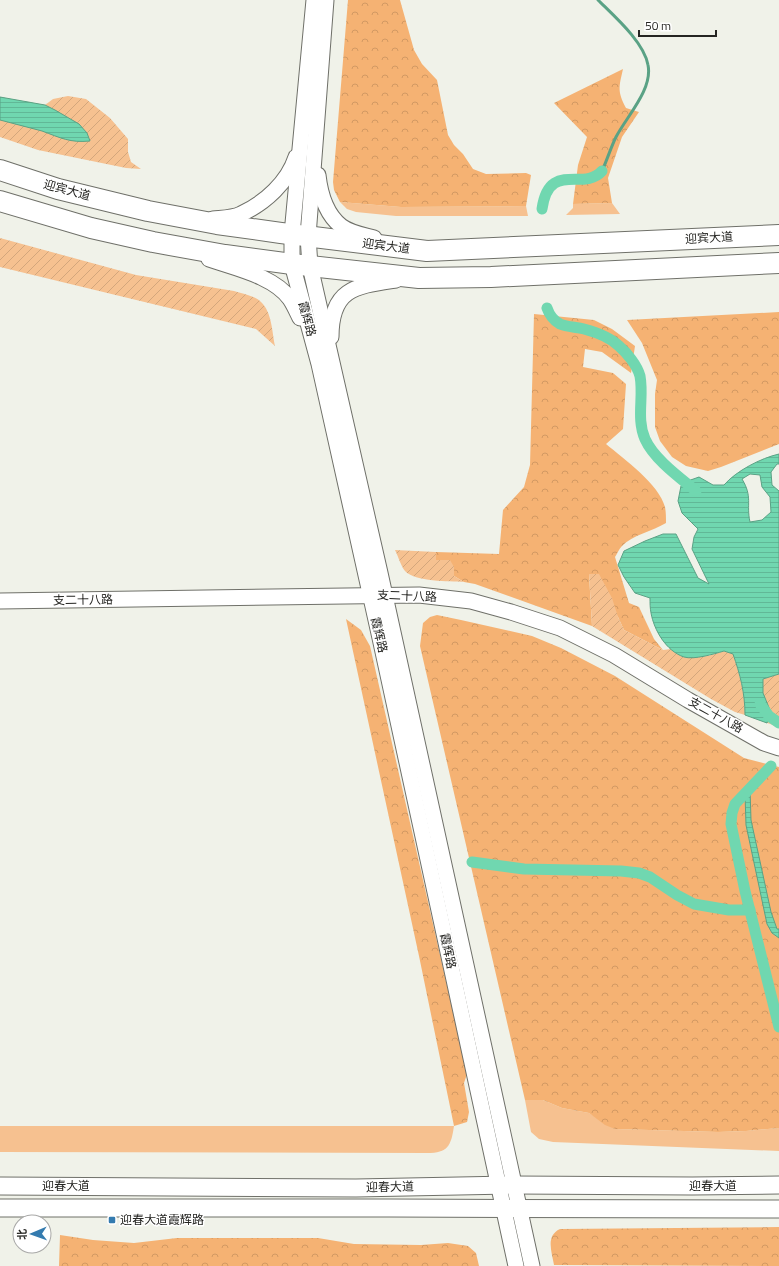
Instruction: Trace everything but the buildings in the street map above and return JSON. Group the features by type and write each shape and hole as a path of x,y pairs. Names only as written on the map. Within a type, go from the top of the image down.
{"highway":[{"name":"迎宾大道","path":"0,170 58,189 148,211 218,224 427,251 779,235"},
{"path":"0,201 91,228 154,242 301,265 419,278 491,277 779,263"}],"main road":[{"name":"迎春大道","path":"0,1186 401,1187 506,1185 779,1185"},
{"path":"601,1186 601,1208"},
{"path":"401,1187 402,1208"},
{"name":"迎春大道","path":"0,1208 779,1209"}],"street":[{"name":"霞辉路","path":"309,136 314,0"},
{"name":"霞辉路","path":"326,0 309,136 300,235 301,265 326,363 511,1208 516,1266"},
{"path":"183,217 209,219 225,218 240,214 256,205 282,184 309,136"},
{"path":"309,136 323,200 331,214 341,226 352,231 427,251"},
{"path":"119,234 230,266 278,286 290,299 326,363"},
{"path":"326,363 333,314 341,298 354,288 377,283 419,278"},
{"name":"支二十八路","path":"0,601 419,594 471,601 560,628 614,655 688,700 764,743 779,748"},
{"name":"霞辉路","path":"511,1208 532,1266"}],"shaded area":[{"path":"68,96 86,99 110,118 128,139 128,152 131,162 141,169 126,168 38,150 0,137 0,97 45,105 53,99"},
{"path":"0,97 45,105 79,124 87,133 90,141 66,139 0,120"},
{"path":"340,202 401,207 526,206 528,216 396,216 356,212 347,209"},
{"path":"612,203 620,214 566,215 573,208 573,204"},
{"path":"0,238 136,275 234,291 251,296 265,306 271,322 275,346 256,329 0,267"},
{"path":"779,454 779,464 777,464 771,472 772,485 779,491 779,674 763,679 763,693 770,710 767,723 745,715 742,684 733,654 724,651 688,658 672,650 666,645 655,626 651,611 650,598 635,593 618,565 624,551 663,534 676,534 698,578 709,584 692,549 694,537 698,529 682,513 678,501 681,486 685,482 699,477 713,485 724,485 742,470","holes":["750,474 760,475 762,487 770,497 771,512 762,520 750,522 748,496 742,479"]},
{"path":"395,550 436,552 436,560 450,560 454,567 454,576 464,582 424,579 410,575 405,571"},
{"path":"589,574 599,574 612,598 624,630 663,650 671,649 684,657 708,656 724,651 733,654 742,684 745,715 735,712 711,699 592,626"},
{"path":"779,674 779,727 767,723 770,710 763,693 763,679"},
{"path":"750,789 751,820 771,912 777,929 779,929 779,938 772,933 767,924 746,825 745,794"},
{"path":"525,1100 543,1100 562,1108 589,1113 615,1129 718,1132 779,1128 779,1151 553,1142 539,1139 531,1132"},
{"path":"0,1126 454,1126 450,1143 444,1150 440,1152 427,1153 0,1152"}],"green space":[{"path":"348,0 400,0 414,50 422,64 437,80 448,135 454,145 463,154 473,169 486,174 526,173 531,175 526,206 401,207 340,202 334,190 333,182"},
{"path":"623,69 620,85 621,97 626,108 639,112 622,137 608,178 612,203 573,204 578,165 587,137 554,103"},
{"path":"779,312 779,444 708,471 686,466 672,457 660,441 655,427 655,394 657,380 642,343 627,320"},
{"path":"534,314 594,320 612,329 635,346 631,373 602,352 585,349 583,367 613,373 626,384 623,429 606,444 640,472 656,490 665,507 666,523 626,542 615,557 629,603 639,607 654,639 663,650 624,630 618,617 589,574 592,626 475,584 464,582 454,576 454,567 436,560 436,552 499,554 503,510 524,487 530,465"},
{"path":"437,615 532,636 561,648 615,676 744,758 779,767 779,1128 718,1132 615,1129 605,1125 589,1113 562,1108 543,1100 525,1100 420,646 423,623 430,617"},
{"path":"346,619 361,630 370,646 467,1074 464,1083 469,1112 467,1122 454,1126 419,956"},
{"path":"779,1227 779,1266 554,1265 551,1250 552,1236 560,1229"},
{"path":"60,1235 93,1240 134,1243 177,1238 318,1238 354,1244 421,1245 448,1243 468,1246 476,1253 479,1266 59,1266"}],"waterway":[{"path":"598,0 628,30 641,47 648,65 649,74 643,93 616,137 602,171"},
{"path":"542,209 546,194 552,185 559,181 594,177 602,171"},
{"path":"547,308 552,317 560,324 584,329 602,335 615,343 628,356 637,368 640,376 641,423 645,439 654,454 696,491"},
{"path":"760,704 769,716 779,723"},
{"path":"771,766 735,804 731,824 745,891 779,1027"},
{"path":"472,862 524,869 621,871 639,873 650,877 677,895 694,904 729,910 750,910"}],"place":[{"name":"迎春大道霞辉路","path":"112,1220"}]}
